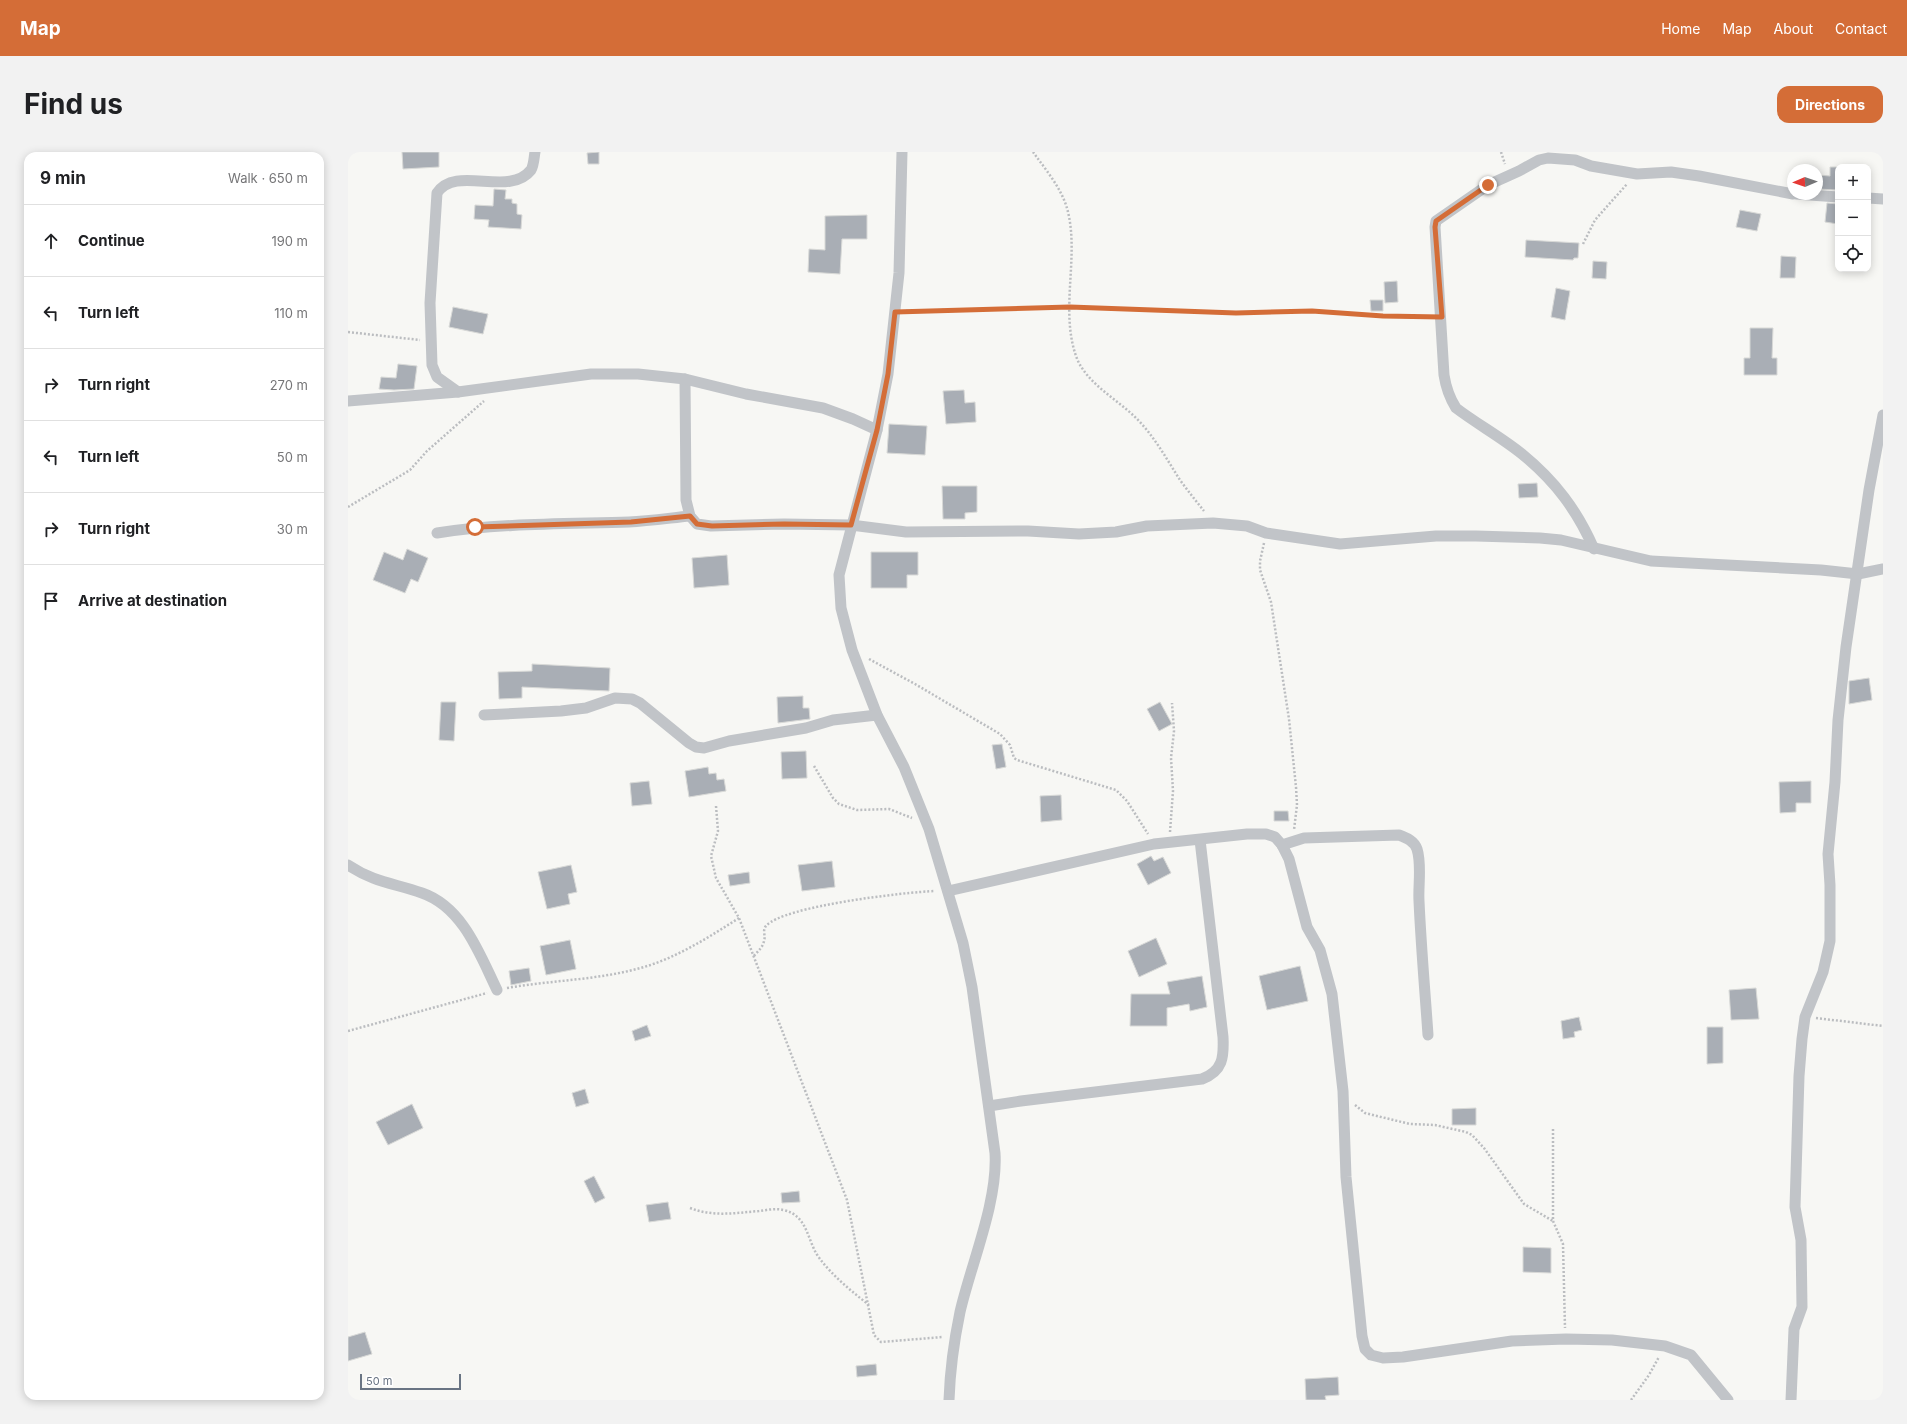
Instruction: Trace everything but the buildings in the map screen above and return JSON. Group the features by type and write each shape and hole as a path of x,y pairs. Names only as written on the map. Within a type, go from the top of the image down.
{"street":[{"path":"458,392 437,377 432,365 430,341 434,208 437,193 440,187 448,183 512,181 532,169 535,152"},
{"path":"902,152 899,272 888,374 877,430 839,575 841,608 852,650 877,715 904,767 929,829 963,943 972,987 975,1023 989,1106 995,1152 995,1179 960,1313 954,1349 949,1400"},
{"path":"1594,548 1582,521 1549,479 1522,453 1456,408 1449,397 1445,381 1435,227 1439,218 1449,214 1488,185 1539,160 1564,158 1575,160 1591,166 1637,174 1671,172 1787,193"},
{"path":"1823,195 1835,196"},
{"path":"1871,198 1883,199"},
{"path":"348,400 458,392 504,387 591,374 638,374 685,379 746,394 823,408 877,430"},
{"path":"685,379 686,500 690,516 697,524 712,526 784,524 851,525 906,532 996,531 1079,534 1116,532 1147,526 1213,523 1247,526 1266,532 1340,544 1436,536 1476,536 1561,540 1651,561 1821,570 1858,574 1883,569"},
{"path":"1791,1400 1794,1329 1802,1307 1801,1240 1795,1207 1799,1076 1805,1017 1823,972 1830,940 1830,885 1828,854 1835,782 1841,691 1869,490 1883,415"},
{"path":"437,533 475,527 631,522 690,516"},
{"path":"484,715 561,711 586,708 615,698 632,699 640,703 689,743 696,747 704,748 729,741 806,728 833,720 877,715"},
{"path":"948,891 1154,844 1169,842 1247,834 1266,834 1287,843 1343,836 1399,835 1409,839 1417,850 1428,1035"},
{"path":"989,1106 1021,1100 1202,1079 1211,1076 1216,1071 1224,1051 1200,840"},
{"path":"1287,843 1307,927 1320,950 1332,994 1343,1091 1346,1177 1362,1336 1366,1349 1371,1355 1382,1358 1403,1357 1512,1340 1612,1340 1665,1346 1691,1356 1728,1400"},
{"path":"348,865 362,874 383,883 423,893 439,901 456,917 473,940 497,990"}],"path":[{"path":"1033,152 1051,178 1068,211 1071,239 1070,307 1072,340 1076,357 1087,374 1135,416 1151,435 1181,481 1213,523"},
{"path":"1583,244 1595,220 1637,174"},
{"path":"895,312 1070,307 1236,313 1312,311 1383,316 1442,317"},
{"path":"348,332 430,341"},
{"path":"348,507 410,470 426,451 477,406 504,387"},
{"path":"1266,532 1260,561 1260,570 1271,602 1289,720 1297,805 1287,843"},
{"path":"852,650 915,684 1000,734 1010,746 1014,758 1017,760 1116,790 1127,801 1154,844"},
{"path":"1169,842 1172,810 1171,758 1174,731 1172,703"},
{"path":"814,766 833,798 839,804 856,810 889,809 906,815 929,829"},
{"path":"716,806 718,831 711,856 716,878 739,918 847,1200 874,1335 881,1342 942,1337 947,1338 954,1349"},
{"path":"754,956 764,941 764,930 767,925 793,913 820,905 913,892 948,891"},
{"path":"348,1031 449,1005 497,990 542,982 600,976 645,967 671,957 704,940 739,918"},
{"path":"1805,1017 1883,1026"},
{"path":"1343,1091 1355,1105 1365,1113 1410,1124 1435,1125 1466,1132 1472,1135 1484,1148 1524,1204 1553,1221"},
{"path":"1553,1130 1553,1221 1563,1244 1566,1339"},
{"path":"690,1208 715,1214 784,1210 794,1215 801,1220 819,1258 851,1291 869,1305"},
{"path":"1631,1400 1649,1375 1665,1346"}],"route":[{"path":"475,527 546,523 631,522 690,516 697,524 712,526 784,524 851,525 877,430 888,374 895,312 1070,307 1143,311 1236,313 1312,311 1383,316 1442,317 1435,227 1436,221 1439,218 1449,214 1465,200 1488,185"}]}
